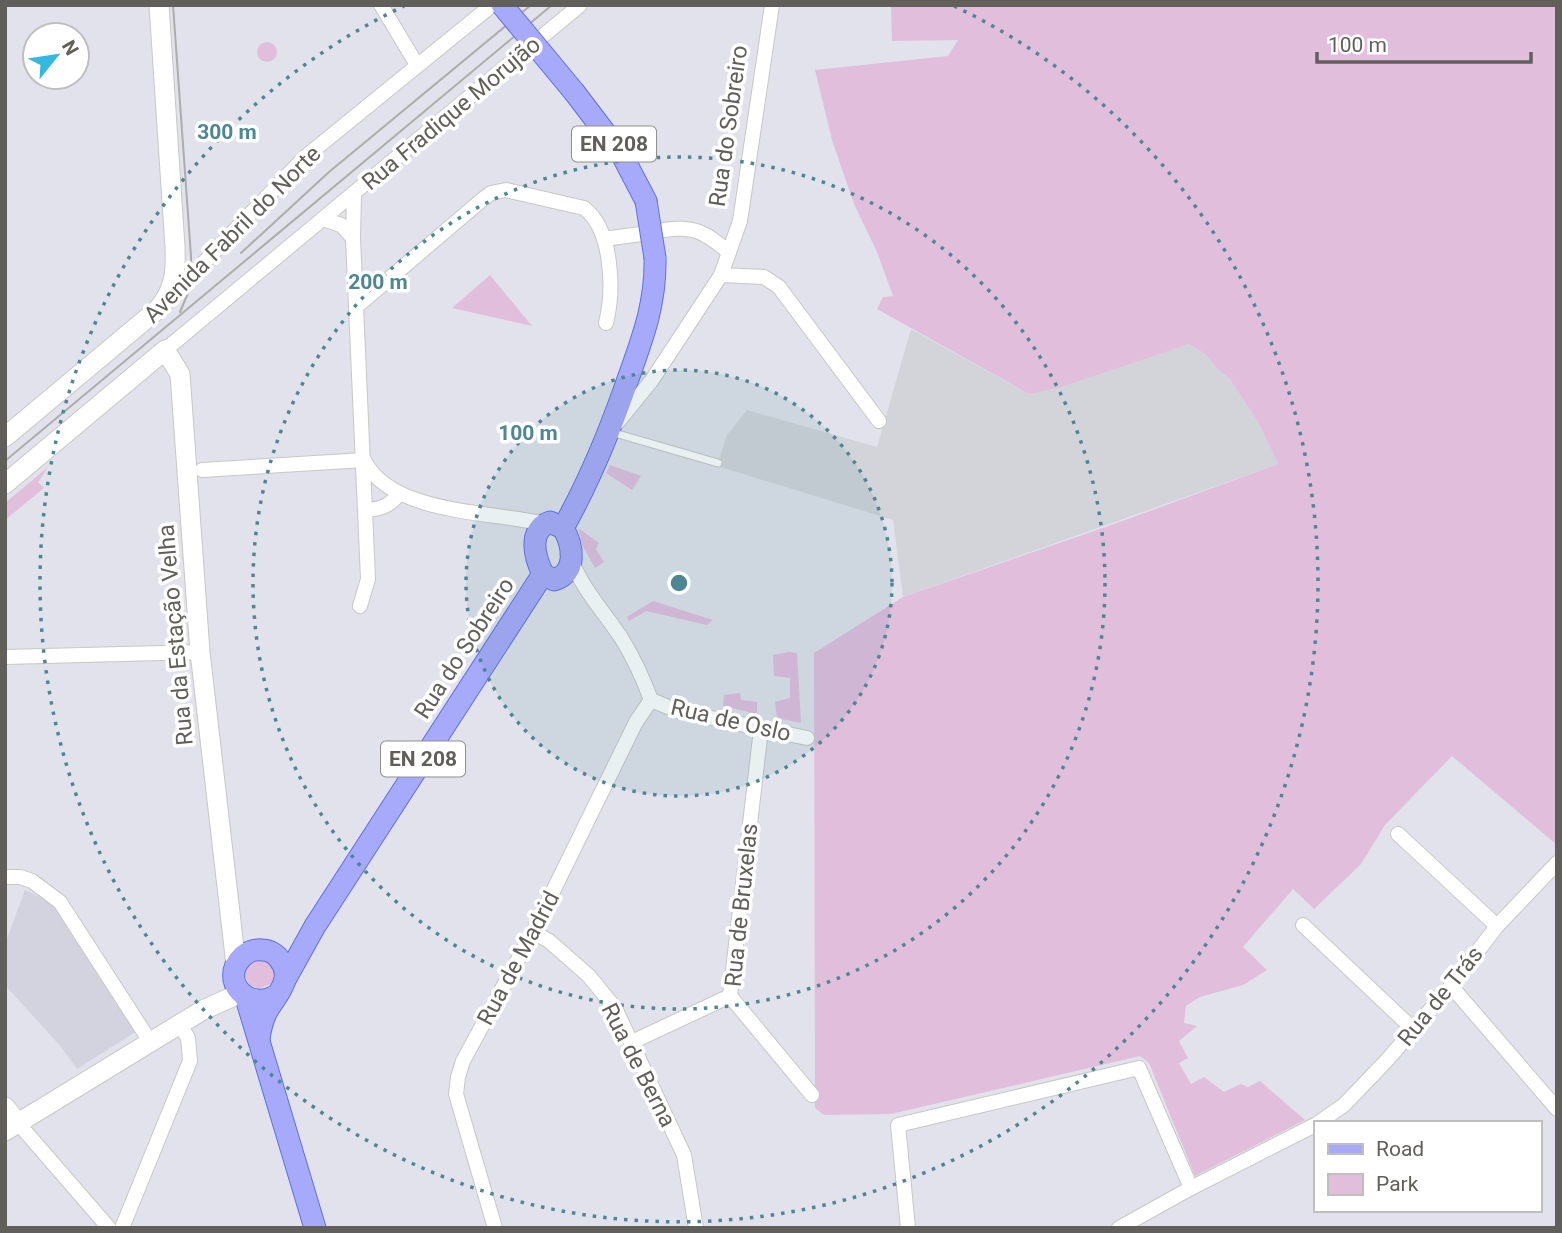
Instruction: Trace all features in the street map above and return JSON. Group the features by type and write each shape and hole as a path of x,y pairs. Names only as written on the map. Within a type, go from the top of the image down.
{"main road":[{"name":"EN 208","path":"502,5 622,155 646,201 655,258 656,281 652,307 610,432"},
{"name":"Rua do Sobreiro","path":"547,531 610,432"},
{"path":"551,577 536,559 547,531 569,542 571,559"},
{"name":"Rua do Sobreiro","path":"282,987 315,926 551,577 570,568 571,559"},
{"name":"Rua do Sobreiro","path":"266,951 284,950 301,942 315,926"},
{"path":"266,951 283,963 282,987 263,1002 239,982 247,953 266,951"},
{"name":"Rua da Estação Velha","path":"239,982 315,1228"},
{"name":"EN 208","path":"259,1042 263,1021 282,987"}],"street":[{"path":"158,309 171,291 176,266 159,5"},
{"path":"381,5 417,65"},
{"name":"Avenida Fabril do Norte","path":"5,437 158,309 281,180 492,5"},
{"name":"Rua Fradique Morujão","path":"323,219 580,5"},
{"name":"Rua do Sobreiro","path":"610,432 652,380 721,275 740,221 772,5"},
{"path":"356,307 483,199 499,190 584,208 595,219 604,239 611,291 606,323"},
{"name":"Rua Fradique Morujão","path":"354,193 353,238 368,579 360,606"},
{"path":"323,219 341,225 353,238"},
{"name":"Avenida Fabril do Norte","path":"5,484 323,219"},
{"name":"Rua do Sobreiro","path":"664,230 682,227 691,229 707,235 729,252"},
{"path":"604,239 640,234"},
{"path":"721,275 764,277 779,287 879,421"},
{"name":"Rua da Estação Velha","path":"165,350 180,374 200,652 239,982"},
{"path":"630,372 630,384 635,391 644,388 652,380"},
{"path":"202,470 364,460 377,479 399,494 433,504 530,521 547,531"},
{"path":"366,510 383,508 399,494"},
{"name":"Rua de Oslo","path":"571,559 590,595 634,660 650,700 678,711 807,738"},
{"name":"Rua de Oslo","path":"551,577 573,580 590,595"},
{"path":"5,657 200,652"},
{"name":"Rua de Madrid","path":"495,1228 456,1094 458,1077 463,1061 533,932 636,722 650,700"},
{"name":"Rua de Bruxelas","path":"761,729 730,996 812,1095"},
{"path":"1398,834 1497,926"},
{"name":"Rua de Trás","path":"1321,1121 1343,1105 1414,1030 1497,926 1557,863"},
{"path":"5,877 20,877 32,881 60,902 151,1043"},
{"path":"231,919 244,935 266,951"},
{"path":"1303,925 1414,1030"},
{"name":"Rua de Berna","path":"533,932 549,941 589,976 615,1008 684,1155 696,1228"},
{"path":"12,1127 180,1025 239,982"},
{"path":"1451,986 1557,1109"},
{"path":"632,1042 730,996"},
{"path":"121,1228 190,1060 188,1038 180,1025"},
{"path":"908,1228 898,1125 1139,1068 1191,1188"},
{"path":"5,1107 12,1127 108,1228"},
{"name":"Rua de Trás","path":"1119,1228 1314,1126"}],"lane":[{"path":"610,432 718,463"}],"shaded area":[{"path":"911,329 1029,394 1189,344 1205,354 1219,371 1229,378 1258,422 1278,464 903,597 893,520 717,466 727,435 747,410 877,447"},
{"path":"25,890 55,904 137,1031 77,1069 62,1048 5,985 5,944"}],"green space":[{"path":"891,5 1557,5 1557,845 1452,756 1385,825 1361,864 1314,909 1293,889 1243,947 1267,970 1243,985 1200,997 1186,1006 1184,1023 1197,1026 1179,1041 1188,1058 1179,1063 1191,1084 1204,1077 1224,1092 1241,1084 1248,1087 1260,1081 1305,1120 1195,1176 1149,1063 1140,1056 891,1114 824,1115 815,1108 814,653 903,597 1278,464 1258,422 1229,378 1219,371 1205,354 1189,344 1058,388 1029,394 877,309 883,297 893,296 877,252 854,204 832,140 815,70 948,56 958,40 892,41"},
{"path":"263,42 271,42 277,52 271,62 263,62 257,56 257,48"},
{"path":"490,275 532,326 452,308"},
{"path":"610,465 641,476 632,490 606,473"},
{"path":"48,467 38,482 44,488 5,520 5,503"},
{"path":"578,528 599,543 596,549 604,562 595,568 582,545"},
{"path":"653,601 713,620 707,625 646,611 629,621 627,617"},
{"path":"797,653 801,723 777,718 775,702 790,698 790,678 774,676 773,655"},
{"path":"740,693 741,700 757,702 757,714 723,706 724,695"},
{"path":"261,956 277,969 273,983 259,989 249,984 244,974 247,963"}],"tram line":[{"path":"173,5 191,256 191,286 180,312"},
{"path":"241,253 329,172 531,5"},
{"path":"5,461 552,5"}]}
